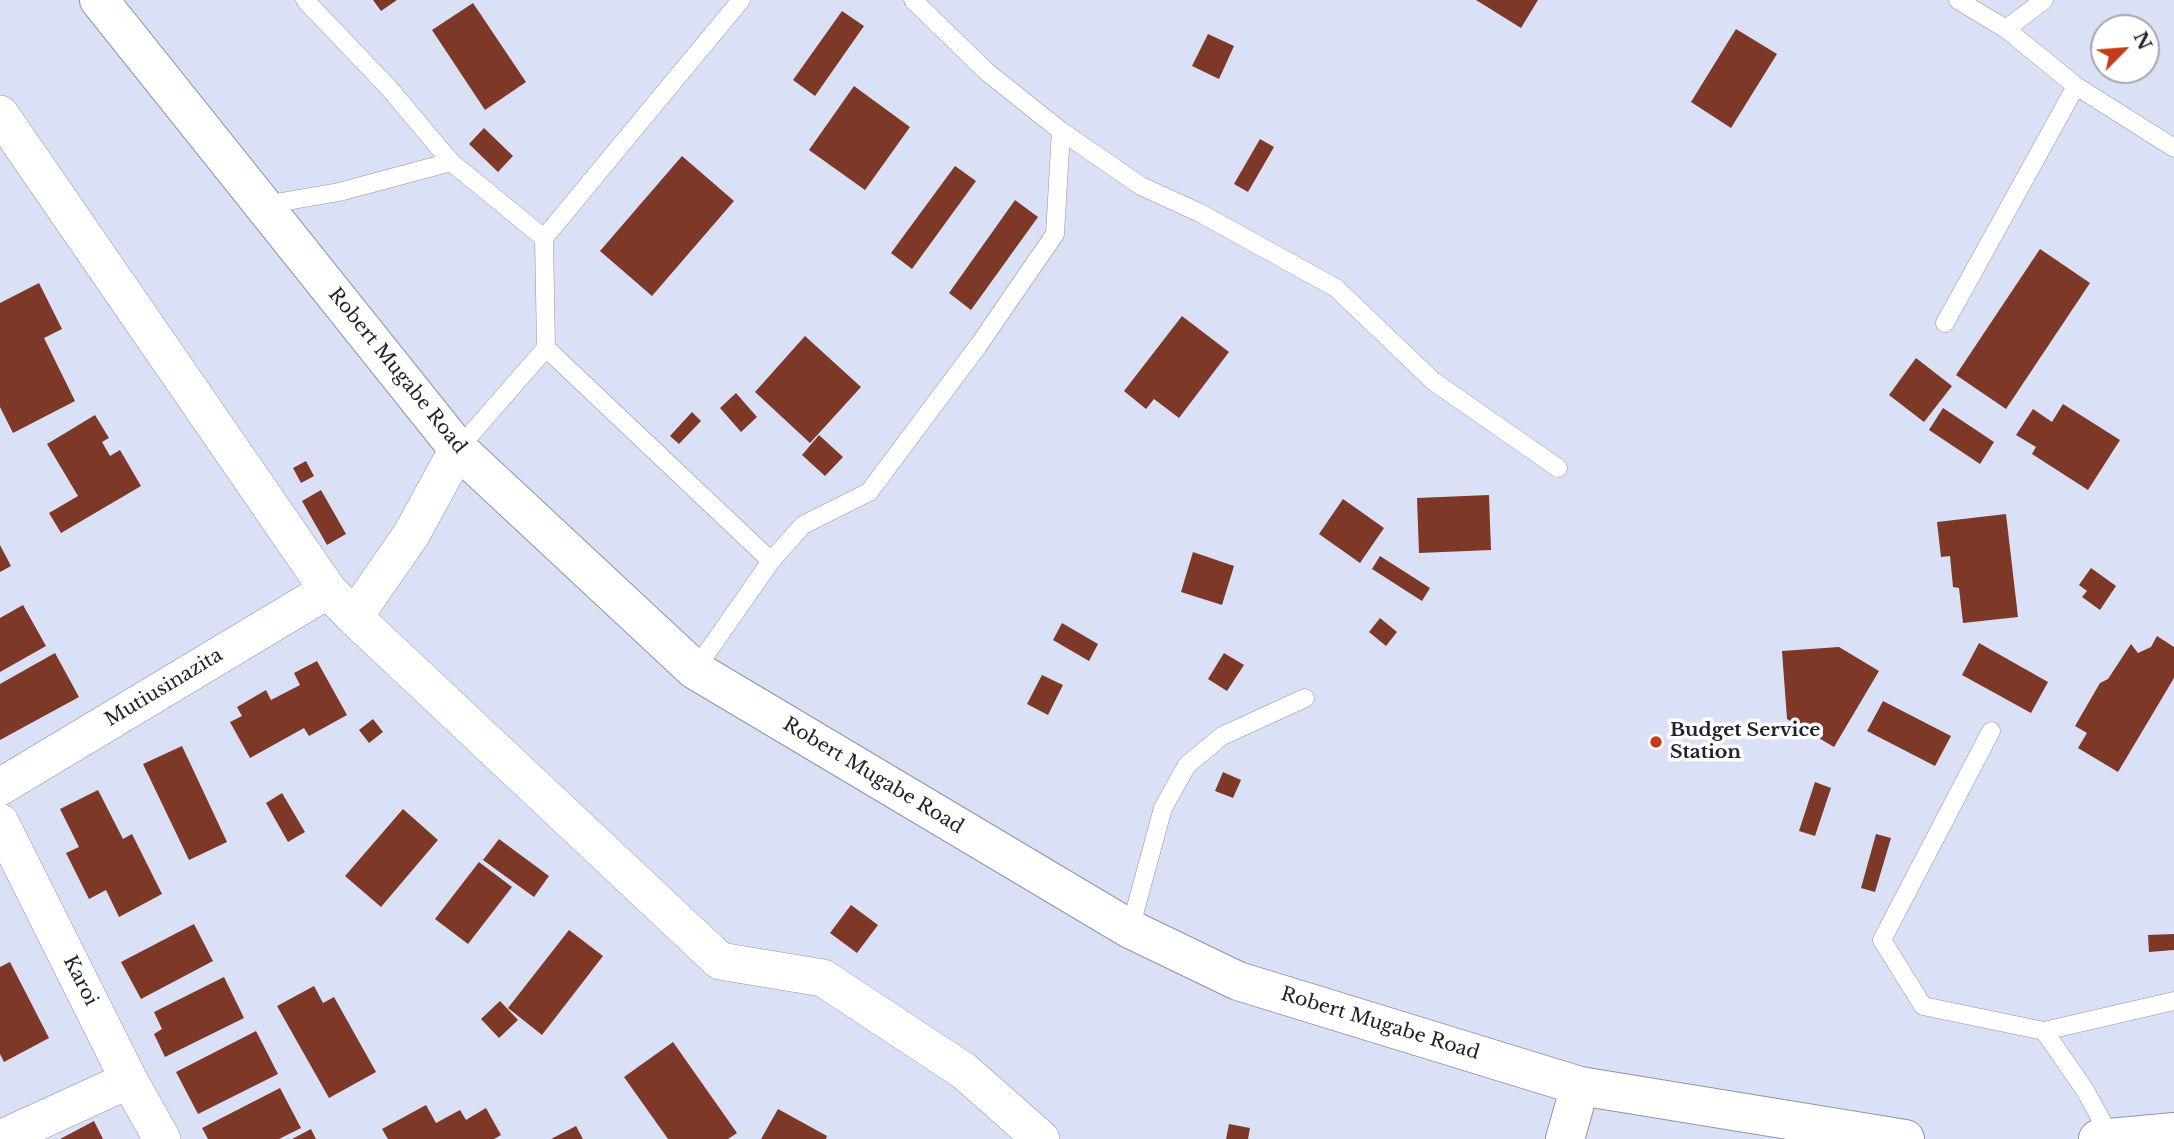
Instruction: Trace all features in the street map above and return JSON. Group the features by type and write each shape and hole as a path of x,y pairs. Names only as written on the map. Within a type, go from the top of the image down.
{"main road":[{"name":"Robert Mugabe Road","path":"99,0 458,449 695,670 1130,929 1238,981 1580,1086 1905,1139"},
{"path":"1565,1139 1580,1086"},
{"path":"2098,1139 2174,1132"}],"street":[{"path":"0,114 328,590 354,617 720,961 823,978 964,1071 1041,1139"},
{"path":"354,617 411,535 458,449"},
{"name":"Mutiusinazita","path":"0,787 328,590"},
{"name":"Karoi","path":"0,822 129,1080 162,1139"},
{"path":"0,1139 129,1080"}],"lane":[{"path":"305,0 388,87 451,162 544,238"},
{"path":"458,449 546,348 544,238 741,0"},
{"path":"913,0 987,72 1061,131 1141,186 1200,213 1336,288 1433,381 1558,468"},
{"path":"1958,0 2006,29 2076,86 2174,148"},
{"path":"2006,29 2043,0"},
{"path":"1945,323 2076,86"},
{"path":"695,670 771,561 803,525 869,492 978,346 1055,234 1061,131"},
{"path":"263,205 339,192 451,162"},
{"path":"546,348 771,561"},
{"path":"1130,929 1163,808 1187,765 1222,736 1305,698"},
{"path":"1991,731 1882,940 1923,1006 2044,1031 2174,1000"},
{"path":"2044,1031 2085,1090 2111,1138"}],"building":[{"path":"373,0 397,0 381,11"},
{"path":"1476,0 1538,0 1521,28"},
{"path":"473,3 526,82 485,110 432,30"},
{"path":"842,11 864,26 815,96 793,80"},
{"path":"1736,29 1777,54 1731,128 1691,102"},
{"path":"1208,34 1234,46 1219,79 1192,66"},
{"path":"854,86 910,127 865,190 809,150"},
{"path":"484,128 513,156 498,172 469,144"},
{"path":"1260,139 1274,147 1248,192 1234,184"},
{"path":"682,156 734,201 652,296 600,251"},
{"path":"955,166 976,181 912,269 891,253"},
{"path":"1015,200 1038,217 971,310 949,293"},
{"path":"2040,249 2090,283 2006,409 1956,375"},
{"path":"39,283 62,329 44,338 75,401 13,433 0,407 0,303"},
{"path":"1182,316 1229,352 1179,418 1154,399 1146,409 1124,391"},
{"path":"805,336 861,387 810,443 755,392"},
{"path":"1916,358 1952,386 1924,422 1889,395"},
{"path":"736,393 757,417 741,432 720,408"},
{"path":"2063,404 2120,440 2088,490 2032,454 2036,447 2016,435 2033,409 2052,422"},
{"path":"1943,408 1994,442 1980,464 1929,430"},
{"path":"692,412 701,421 679,444 670,436"},
{"path":"95,415 109,438 102,442 110,456 120,450 141,486 61,533 49,513 78,496 47,444"},
{"path":"819,435 843,457 825,476 802,455"},
{"path":"306,461 314,476 301,483 293,468"},
{"path":"321,490 346,534 327,545 302,501"},
{"path":"1489,495 1491,550 1419,553 1417,498"},
{"path":"1343,499 1384,528 1360,563 1319,534"},
{"path":"2006,514 2018,617 1963,623 1959,588 1953,587 1950,556 1941,557 1937,522"},
{"path":"0,545 11,566 0,572"},
{"path":"1193,552 1234,566 1222,605 1181,592"},
{"path":"1380,556 1430,588 1422,601 1372,569"},
{"path":"2091,568 2116,586 2100,610 2082,597 2087,591 2079,585"},
{"path":"23,605 46,646 0,672 0,618"},
{"path":"1380,618 1397,632 1386,646 1369,632"},
{"path":"1062,623 1098,644 1089,661 1053,640"},
{"path":"2157,636 2174,647 2174,678 2118,772 2078,748 2087,733 2075,726 2100,683 2108,679 2131,644 2138,653 2151,647"},
{"path":"1979,643 2048,682 2031,713 1962,675"},
{"path":"1839,647 1879,671 1834,747 1787,719 1782,651"},
{"path":"55,653 79,697 0,740 0,684"},
{"path":"1224,653 1244,665 1227,691 1208,679"},
{"path":"317,661 347,715 309,736 304,728 250,758 230,722 242,716 237,707 266,690 271,700 300,685 294,673"},
{"path":"1042,675 1063,685 1048,715 1027,704"},
{"path":"1883,701 1951,736 1935,766 1867,731"},
{"path":"373,719 383,732 369,743 359,730"},
{"path":"182,746 227,842 189,860 143,764"},
{"path":"1223,772 1241,780 1233,798 1215,791"},
{"path":"1815,782 1831,788 1815,836 1799,831"},
{"path":"98,790 123,839 132,834 162,894 119,917 106,890 89,899 66,853 79,847 60,809"},
{"path":"282,793 305,832 288,842 266,803"},
{"path":"403,809 438,840 381,907 345,876"},
{"path":"1876,834 1891,838 1875,892 1861,888"},
{"path":"499,839 549,876 534,897 483,860"},
{"path":"479,862 512,887 468,944 435,919"},
{"path":"851,905 878,925 857,953 830,933"},
{"path":"194,924 213,961 141,999 121,962"},
{"path":"569,930 603,956 542,1035 508,1008"},
{"path":"2174,934 2174,950 2149,952 2148,935"},
{"path":"10,962 49,1038 4,1062 0,1054 0,967"},
{"path":"224,977 244,1018 165,1057 154,1034 162,1029 154,1012"},
{"path":"314,986 323,1003 334,997 376,1072 329,1098 277,1006"},
{"path":"500,1001 518,1020 499,1038 481,1019"},
{"path":"256,1031 278,1074 198,1114 176,1072"},
{"path":"673,1042 737,1133 728,1139 668,1139 624,1077"},
{"path":"280,1088 301,1128 279,1139 208,1139 202,1128"},
{"path":"426,1105 436,1123 460,1110 466,1120 486,1108 501,1135 494,1139 388,1139 382,1129"},
{"path":"778,1109 827,1136 826,1139 761,1139"},
{"path":"94,1121 103,1139 60,1139"},
{"path":"1229,1124 1250,1128 1248,1139 1226,1139"},
{"path":"576,1126 583,1139 551,1139"},
{"path":"311,1129 316,1139 292,1139"}],"place":[{"name":"Budget Service Station","path":"1656,742"}]}
